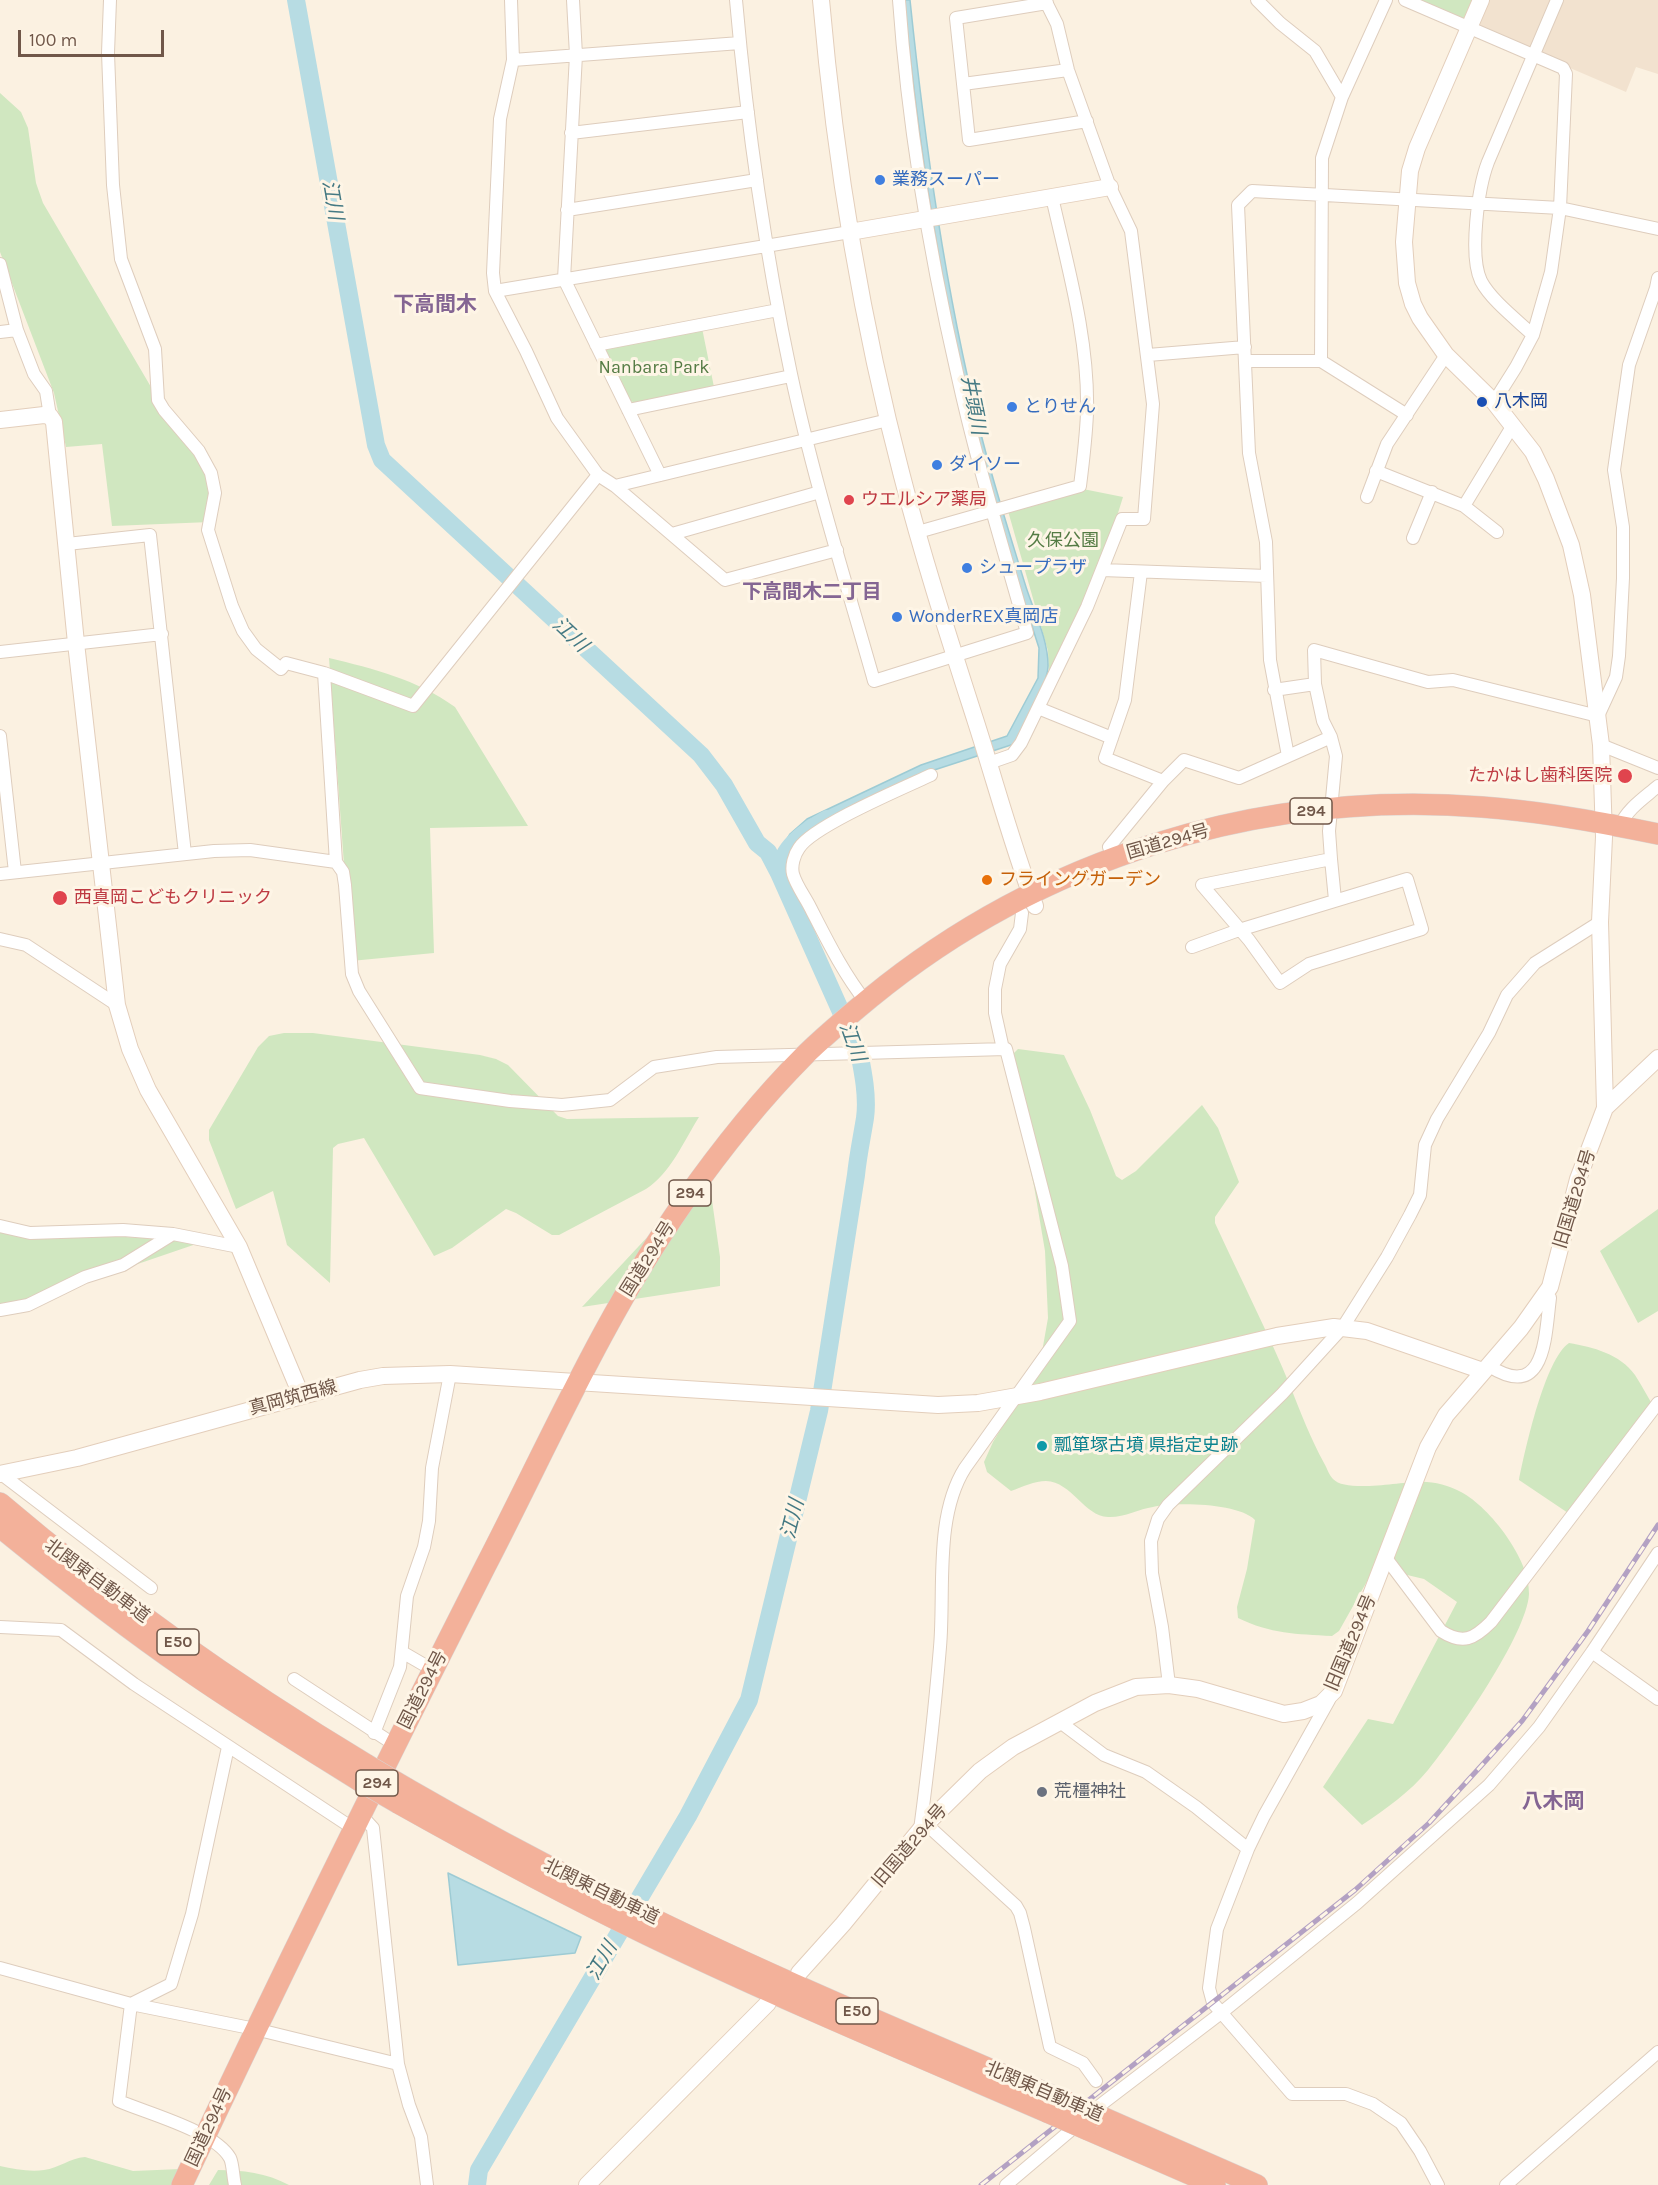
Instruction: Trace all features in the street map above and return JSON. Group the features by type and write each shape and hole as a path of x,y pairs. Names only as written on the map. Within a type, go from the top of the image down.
{"highway":[{"name":"国道294号","path":"1029,904 1113,857 1154,843 1227,825 1428,805 1477,806 1526,811 1609,829 1658,834"},
{"name":"国道294号","path":"361,1822 395,1745 433,1670 585,1384 693,1209 753,1129 813,1055 842,1040 864,1008 947,941 1029,904 1179,850 1331,814"},
{"name":"国道294号","path":"1609,829 1658,847"},
{"name":"国道294号","path":"182,2185 210,2140 361,1822 585,1384"},
{"name":"北関東自動車道","path":"0,1503 50,1546 191,1652 309,1730 363,1773"},
{"name":"北関東自動車道","path":"0,1527 109,1613 238,1704 402,1796 500,1841 599,1901 652,1927 812,1992 1053,2106 1257,2185"},
{"name":"北関東自動車道","path":"1094,2123 1215,2185"},
{"name":"国道294号","path":"196,2185 210,2140"}],"street":[{"path":"110,0 108,53 112,152 121,259 155,349 158,400 199,451 211,472 215,493 208,530 232,606 243,631 262,654 281,669 286,663 413,706 598,475"},
{"path":"512,0 513,60 500,119 493,273 495,291 557,418 598,475 615,486 724,580 837,550"},
{"path":"573,0 576,55 564,279 660,475"},
{"path":"736,0 757,180 791,376 820,492 874,681 1028,633 992,510 957,374 925,219 903,60 899,0"},
{"path":"821,0 831,102 850,232 888,420 918,532 982,740 1029,904 1020,929 1000,964 995,989 995,1013 1003,1049"},
{"path":"1257,0 1280,23 1315,51 1342,97"},
{"path":"1322,361 1322,158 1342,97 1386,0"},
{"path":"1405,0 1563,68 1566,74 1560,208 1551,272 1533,335 1516,368 1494,402"},
{"path":"1481,0 1417,148 1410,171 1404,242 1407,283 1420,318 1446,355 1494,402 1538,461 1571,545 1582,596 1598,716 1609,829 1600,922 1605,1108"},
{"path":"1533,335 1497,301 1481,281 1476,259 1478,203 1482,179 1488,162 1557,0"},
{"path":"988,761 1012,756 1021,743 1087,607 1122,519 1144,519 1153,404 1131,231 1110,187 1087,121 1068,70 1057,24 1046,1 956,18 969,140 1087,121"},
{"path":"513,60 740,43"},
{"path":"963,84 1068,70"},
{"path":"571,133 748,112"},
{"path":"567,210 757,180"},
{"path":"495,291 1110,187"},
{"path":"1288,756 1270,660 1266,542 1249,453 1238,205 1252,191 1478,203 1560,208 1658,230"},
{"path":"918,532 1080,486 1087,413 1082,332 1052,197"},
{"path":"0,264 17,330 34,374 46,391 50,416 54,422 76,643 117,1005 123,1029 138,1070 239,1247 301,1395"},
{"path":"1598,716 1616,677 1619,656 1623,527 1614,470 1629,365 1658,278"},
{"path":"596,345 778,310"},
{"path":"0,332 17,330"},
{"path":"1148,355 1245,347"},
{"path":"1367,497 1387,444 1446,355"},
{"path":"1246,362 1322,361 1407,415"},
{"path":"628,410 791,376"},
{"path":"0,420 50,416"},
{"path":"615,486 888,420"},
{"path":"1464,506 1513,425"},
{"path":"1376,471 1464,506 1497,532"},
{"path":"672,534 820,492"},
{"path":"1413,538 1432,492"},
{"path":"67,544 150,535 185,854"},
{"path":"1102,570 1267,576"},
{"path":"1141,572 1125,700 1106,758 1163,781"},
{"path":"0,652 162,634"},
{"path":"1335,900 1331,859 1331,814 1336,756 1331,737 1323,721 1315,684 1314,650 1428,682 1453,680 1598,716"},
{"path":"324,674 336,862 343,872 345,885 352,974 359,991 420,1088 510,1101 562,1105 610,1100 654,1066 717,1057 813,1055 842,1040 874,1053 1006,1049 1062,1266 1070,1321 959,1477 947,1513 940,1646 923,1827 1016,1906 1024,1928 1050,2047 1083,2062 1096,2081"},
{"path":"1274,690 1315,684"},
{"path":"1038,708 1112,738"},
{"path":"0,736 15,872"},
{"path":"1113,857 1109,847 1163,781 1185,760 1239,778 1331,737"},
{"path":"1601,745 1658,768"},
{"path":"864,1008 793,875 793,860 798,848 806,839 825,827 931,775"},
{"path":"1609,829 1623,820 1634,806 1658,786"},
{"path":"0,874 185,854 250,850 336,862"},
{"path":"1192,947 1239,930 1407,879 1422,928 1309,964 1280,983 1249,940 1239,930 1202,885 1331,859"},
{"path":"1169,1685 1152,1573 1151,1541 1158,1520 1168,1505 1281,1394 1343,1327 1387,1257 1420,1195 1425,1145 1437,1119 1489,1034 1507,995 1535,963 1600,922"},
{"path":"0,939 26,945 117,1005"},
{"name":"旧国道294号","path":"799,1973 843,1924 923,1827 980,1771 1013,1747 1095,1703 1136,1687 1169,1685 1198,1689 1284,1714 1303,1711 1321,1704 1334,1691 1428,1447 1446,1415 1521,1328 1550,1287 1578,1179 1605,1108 1658,1058"},
{"path":"0,1226 30,1233 123,1230 173,1234 239,1247"},
{"path":"0,1310 28,1305 85,1277 123,1265 173,1234"},
{"path":"1486,1368 1518,1377 1534,1371 1546,1329 1550,1298 1545,1294"},
{"name":"真岡筑西線","path":"0,1474 77,1458 360,1380 407,1375 450,1374 939,1405 978,1403 1277,1336 1314,1329 1343,1327 1367,1331 1486,1368"},
{"path":"374,1733 400,1667 406,1596 424,1547 429,1521 432,1468 450,1374"},
{"path":"1386,1558 1441,1630 1460,1639 1479,1634 1491,1622 1658,1403"},
{"path":"0,1474 151,1588"},
{"path":"1006,2185 1103,2103 1221,2013 1356,1903 1490,1785 1539,1727 1658,1553"},
{"path":"0,1627 61,1630 134,1684 228,1747 373,1828 398,2064 409,2105 421,2137 427,2185"},
{"path":"402,1652 433,1670"},
{"path":"1592,1652 1658,1699"},
{"path":"294,1680 395,1745"},
{"path":"1334,1691 1279,1788 1248,1849 1217,1929 1209,1988 1213,2003 1292,2094 1346,2094 1373,2104 1401,2123 1420,2151 1437,2185"},
{"path":"1060,1722 1104,1755 1146,1772 1196,1807 1248,1849"},
{"path":"131,2004 171,1984 192,1914 228,1747"},
{"path":"0,1968 131,2004 261,2031 398,2064"},
{"path":"587,2185 768,2003"},
{"path":"131,2004 119,2101 186,2126 210,2140 230,2158 235,2185"},
{"path":"1506,2185 1658,2052"}],"shaded area":[{"path":"1489,0 1658,0 1658,74 1636,67 1626,92 1477,28"}],"green space":[{"path":"1417,0 1473,0 1464,20"},
{"path":"0,93 21,112 28,128 36,183 43,203 151,387 211,473 210,522 112,526 102,444 66,447 54,393 0,252"},
{"name":"Nanbara Park","path":"702,328 714,387 636,403 627,400 604,354 608,347"},
{"name":"久保公園","path":"1083,489 1123,497 1088,609 1049,677 1048,651 1008,511"},
{"path":"329,658 410,682 455,707 528,826 430,828 434,953 351,961"},
{"path":"284,1033 313,1033 496,1059 508,1065 558,1116 567,1119 699,1117 676,1156 655,1183 559,1235 552,1235 506,1209 452,1248 434,1256 364,1138 338,1144 333,1148 330,1283 287,1245 273,1191 236,1209 209,1140 209,1130 258,1047 269,1036"},
{"path":"1018,1049 1064,1055 1090,1110 1116,1176 1122,1180 1136,1171 1202,1105 1218,1128 1239,1182 1215,1217 1215,1223 1273,1346 1310,1436 1333,1479 1340,1483 1361,1486 1423,1482 1440,1484 1461,1492 1472,1499 1496,1522 1507,1536 1523,1566 1529,1594 1525,1612 1516,1634 1488,1685 1440,1755 1421,1778 1397,1800 1362,1825 1323,1787 1368,1719 1393,1724 1457,1602 1424,1579 1382,1569 1370,1576 1339,1631 1332,1636 1295,1634 1262,1627 1238,1618 1237,1607 1247,1569 1255,1520 1247,1514 1206,1505 1163,1505 1108,1517 1092,1511 1055,1483 1037,1482 1011,1491 987,1472 984,1462 993,1442 1033,1376 1042,1352 1048,1318 1045,1251 1034,1186 1014,1099 1014,1053"},
{"path":"708,1172 720,1257 720,1286 582,1307"},
{"path":"1658,1209 1658,1311 1638,1323 1600,1251"},
{"path":"0,1226 86,1235 205,1241 0,1311"},
{"path":"1569,1343 1596,1349 1622,1362 1635,1375 1657,1412 1574,1517 1519,1480 1544,1385 1560,1352"},
{"path":"85,2157 133,2171 181,2169 173,2185 0,2185 0,2166 44,2170"},
{"path":"218,2170 254,2173 289,2185 209,2185"}],"water":[{"path":"904,0 910,0 937,216 956,324 996,489 1043,635 1047,655 1047,673 1040,693 1014,744 925,773 801,834 790,854 787,876 777,856 790,834 807,819 921,765 1007,736 1038,678 1039,648 981,452 945,290 921,146"},
{"path":"448,1873 581,1937 575,1953 458,1965"}],"waterway":[{"name":"江川","path":"296,0 376,445 382,460 701,755 724,785 757,843 768,852 779,873 859,1052 865,1093 865,1118 819,1411 749,1700 688,1816 479,2170 477,2185"},
{"name":"井頭川","path":"781,866 783,858 792,845 805,833 827,819"}],"railway":[{"path":"981,2185 1355,1890 1429,1823 1522,1721 1588,1631 1658,1525"}],"place":[{"name":"業務スーパー","path":"880,180"},
{"name":"八木岡","path":"1482,402"},
{"name":"とりせん","path":"1012,407"},
{"name":"ダイソー","path":"937,465"},
{"name":"ウエルシア薬局","path":"849,500"},
{"name":"シュープラザ","path":"967,568"},
{"name":"WonderREX真岡店","path":"897,617"},
{"name":"たかはし歯科医院","path":"1625,776"},
{"name":"フライングガーデン","path":"987,880"},
{"name":"西真岡こどもクリニック","path":"60,898"},
{"name":"瓢箪塚古墳 県指定史跡","path":"1042,1446"},
{"name":"荒橿神社","path":"1042,1792"}],"district":[{"name":"下高間木","path":"435,305"},
{"name":"下高間木二丁目","path":"812,592"},
{"name":"八木岡","path":"1553,1802"}]}
